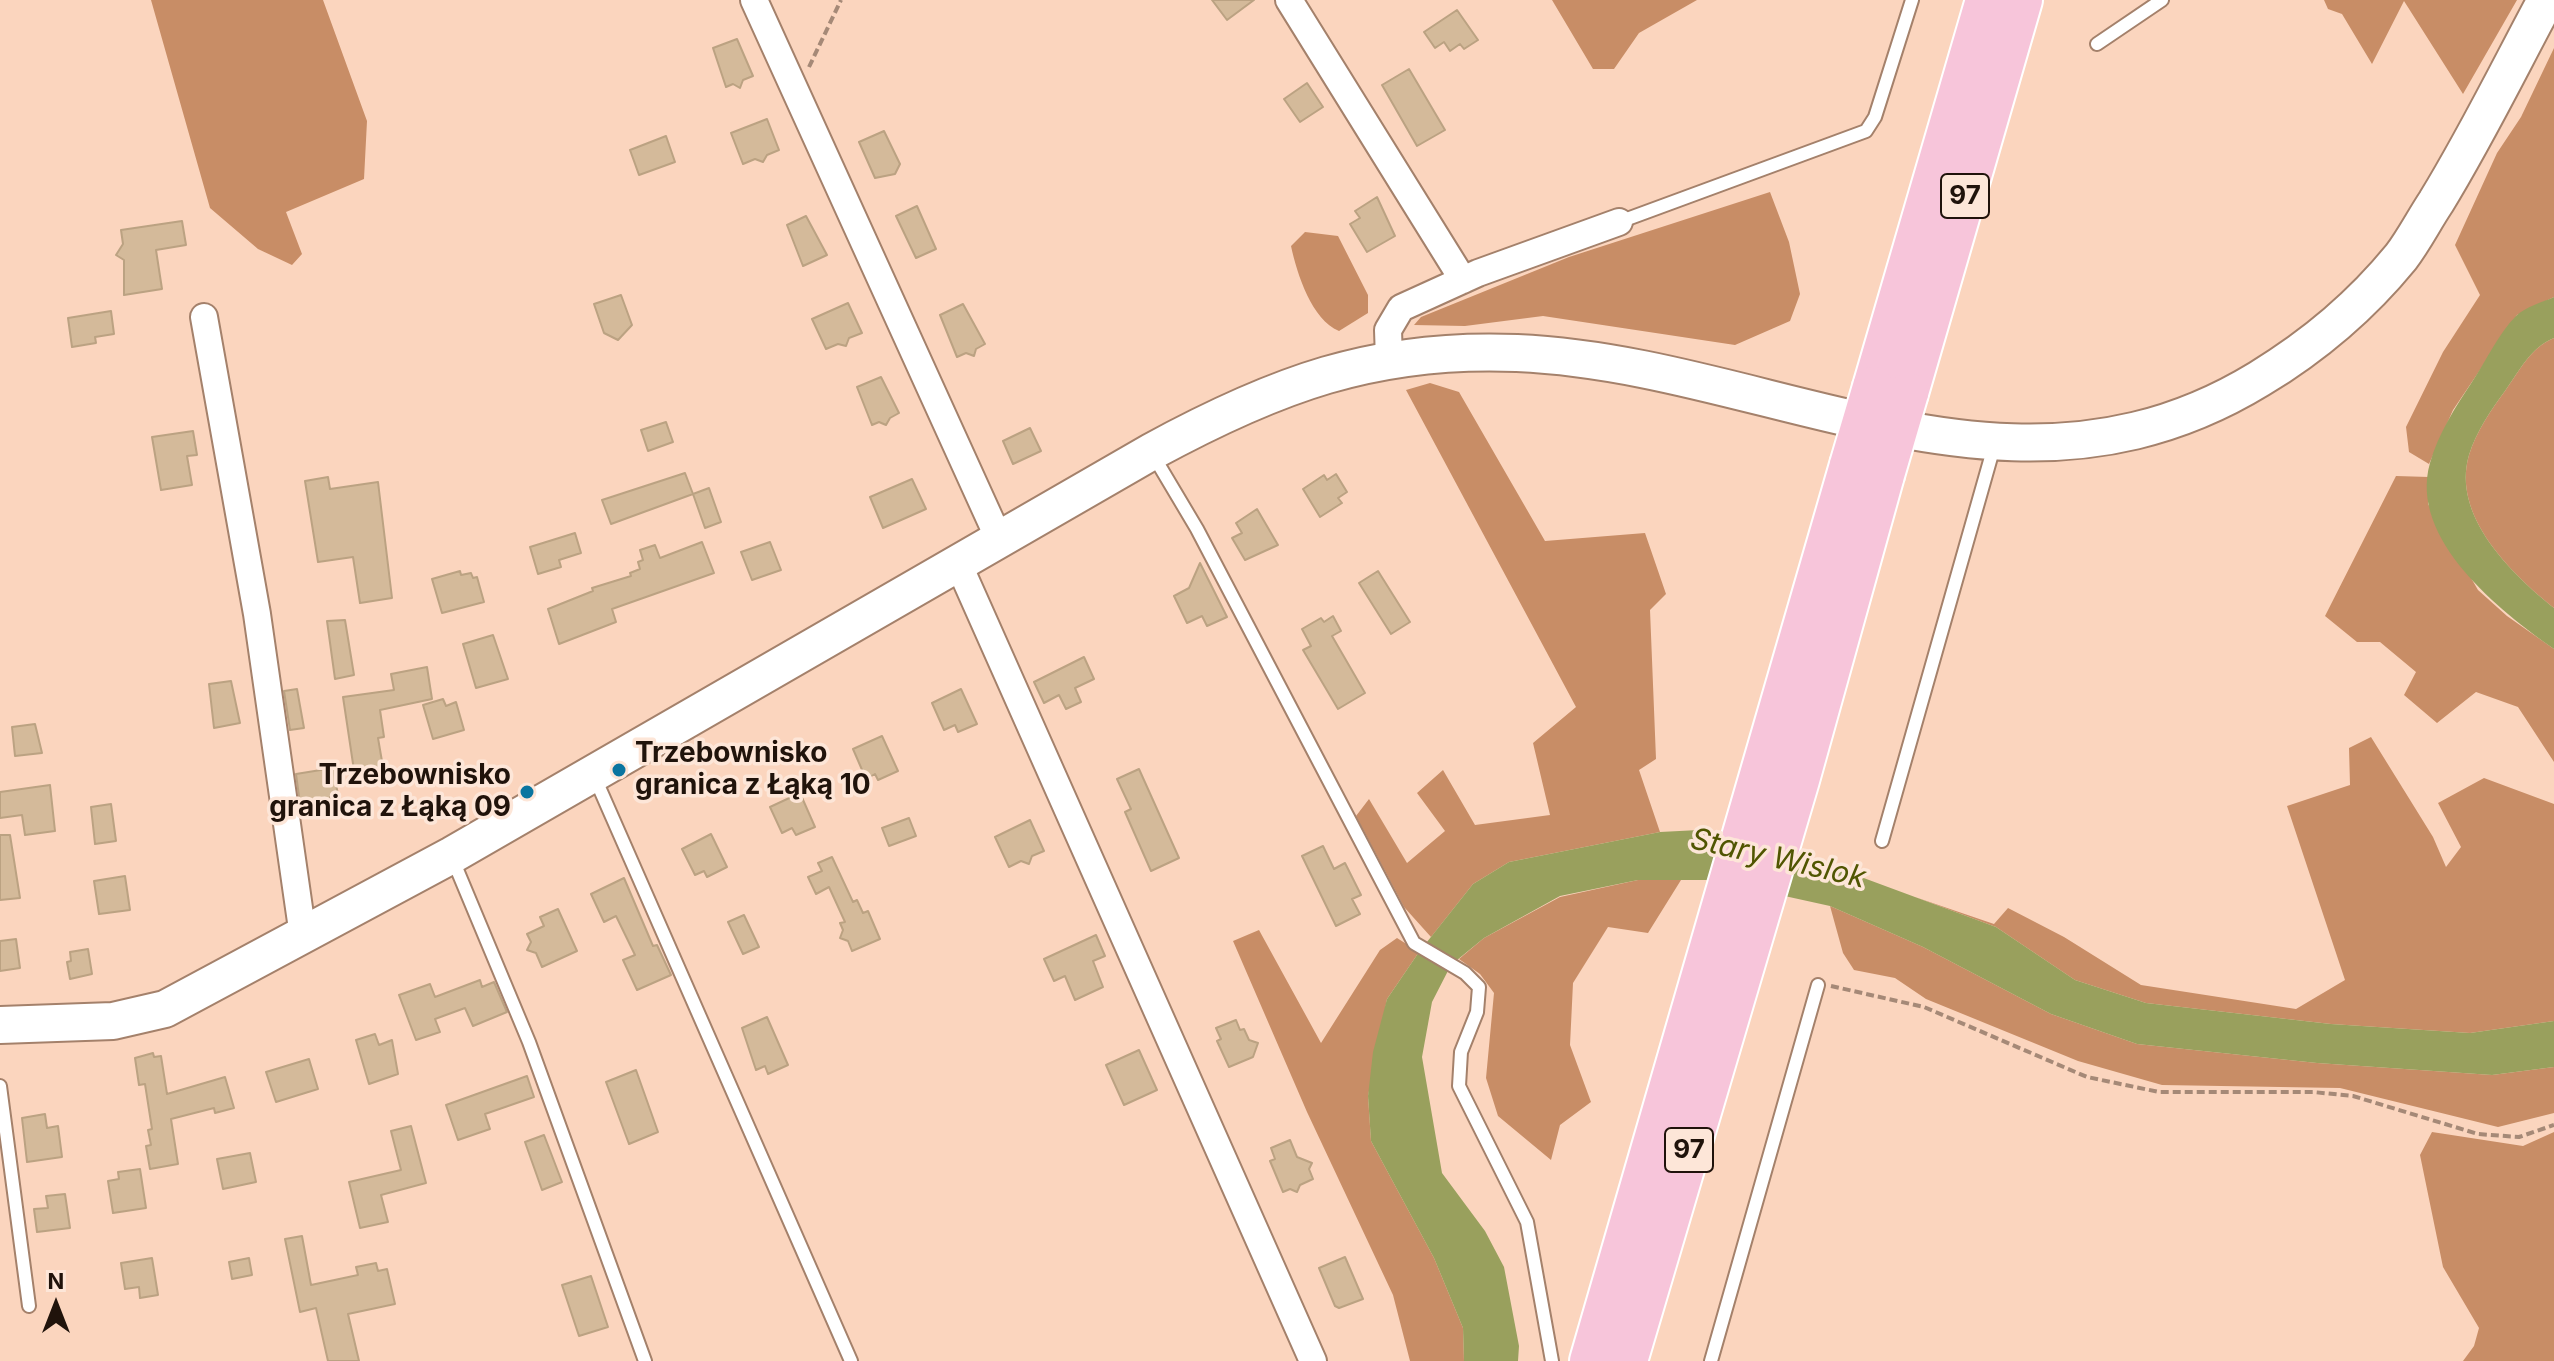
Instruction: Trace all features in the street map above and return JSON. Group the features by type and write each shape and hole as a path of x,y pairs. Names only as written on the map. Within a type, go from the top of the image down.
{"main road":[{"name":"97","path":"1891,390 1986,0"},
{"name":"97","path":"1610,1356 1891,390 2022,0"}],"street":[{"path":"754,0 999,539"},
{"path":"1289,0 1463,280"},
{"path":"0,1025 113,1021 165,1009 452,855 1151,452 1234,407 1309,379 1389,359 1516,353 1586,359 1915,432 1995,443 2042,445 2093,440 2154,427 2211,406 2301,354 2351,311 2402,255 2450,179 2546,0"},
{"path":"1389,359 1388,330 1401,308 1463,280 1619,222"},
{"path":"204,317 257,614 303,936"},
{"path":"958,563 1313,1361"}],"lane":[{"path":"1619,222 1866,131 1875,117 1912,0"},
{"path":"2097,44 2162,0"},
{"path":"1882,841 1995,443"},
{"path":"1151,452 1197,529 1414,943 1465,973 1479,987 1477,1012 1461,1052 1459,1086 1527,1222 1552,1361"},
{"path":"593,774 851,1361"},
{"path":"452,855 529,1042 645,1361"},
{"path":"1711,1361 1818,985"},
{"path":"0,1086 29,1306"}],"path":[{"path":"795,94 841,0"},
{"path":"1818,985 1846,988 1924,1007 2087,1077 2159,1092 2313,1092 2353,1096 2478,1134 2519,1137 2554,1125"}],"shaded area":[{"path":"151,0 323,0 367,121 364,179 286,212 302,254 292,265 258,249 210,208"},
{"path":"1552,0 1697,0 1639,33 1614,69 1593,69"},
{"path":"2324,0 2517,0 2463,94 2404,1 2372,64 2342,14 2328,9"},
{"path":"2554,48 2554,297 2517,315 2453,410 2429,464 2409,452 2406,427 2443,352 2480,295 2455,245 2497,153 2521,117"},
{"path":"1770,192 1789,242 1800,294 1790,321 1735,345 1543,316 1465,326 1414,325 1421,317 1569,257"},
{"path":"1305,232 1338,236 1368,295 1368,313 1339,331 1329,325 1314,307 1297,270 1291,246"},
{"path":"2554,338 2554,608 2520,578 2489,542 2469,500 2466,478 2472,446 2489,414 2532,354"},
{"path":"1430,383 1459,392 1545,541 1645,533 1666,594 1650,610 1656,759 1639,770 1660,832 1509,862 1473,884 1431,937 1404,907 1356,816 1369,799 1407,863 1445,831 1417,793 1443,770 1475,825 1550,815 1533,743 1576,707 1406,390"},
{"path":"2396,476 2429,477 2428,504 2478,590 2507,616 2554,649 2554,762 2518,707 2476,692 2437,723 2404,695 2416,672 2380,642 2357,642 2325,616"},
{"path":"2371,737 2433,837 2446,867 2461,847 2438,803 2484,778 2554,804 2554,1021 2470,1033 2331,1024 2146,1003 2075,980 1996,927 1915,897 1994,924 2008,908 2064,937 2141,985 2296,1009 2345,980 2287,806 2350,785 2349,748"},
{"path":"1638,880 1681,880 1648,933 1608,927 1573,983 1570,1045 1591,1102 1560,1125 1551,1160 1498,1116 1486,1078 1494,993 1480,974 1459,959 1484,938 1560,897"},
{"path":"1830,906 1923,947 2051,1014 2137,1044 2317,1063 2492,1075 2554,1067 2554,1113 2498,1127 2340,1088 2162,1085 2078,1061 1926,999 1895,978 1854,970 1843,953"},
{"path":"1259,930 1321,1043 1380,950 1397,938 1419,952 1387,999 1368,1096 1371,1141 1434,1258 1463,1328 1464,1361 1410,1361 1393,1295 1307,1112 1233,941"},
{"path":"2432,1132 2523,1146 2554,1132 2554,1361 2463,1361 2474,1346 2479,1328 2443,1267 2420,1155"}],"water":[{"path":"2554,297 2554,338 2532,354 2489,414 2472,446 2466,478 2469,500 2489,542 2520,578 2554,608 2554,649 2509,615 2464,570 2445,545 2432,519 2427,491 2433,452 2498,339 2520,313"},
{"name":"Stary Wislok","path":"1699,830 1761,840 1996,927 2075,980 2146,1003 2331,1024 2470,1033 2554,1021 2554,1067 2492,1075 2317,1063 2137,1044 2051,1014 1923,947 1830,906 1712,880 1638,880 1560,896 1484,938 1451,965 1432,1002 1422,1057 1442,1173 1485,1231 1504,1267 1519,1346 1518,1361 1464,1361 1463,1328 1434,1258 1371,1141 1368,1096 1373,1052 1387,999 1419,952 1473,884 1509,862 1660,832"}],"building":[{"path":"1212,0 1254,0 1227,20"},
{"path":"1457,10 1478,40 1464,49 1460,44 1450,51 1444,42 1435,48 1424,32"},
{"path":"737,39 753,76 743,80 740,88 733,84 726,87 713,48"},
{"path":"1409,69 1445,130 1417,146 1382,85"},
{"path":"1307,83 1323,107 1300,122 1284,99"},
{"path":"767,119 779,150 767,155 763,162 755,159 743,164 731,133"},
{"path":"884,131 900,164 895,174 875,178 859,142"},
{"path":"666,136 675,162 639,175 630,150"},
{"path":"1377,197 1395,236 1367,252 1350,224 1360,218 1355,211"},
{"path":"917,206 936,249 916,258 896,216"},
{"path":"806,216 827,255 803,266 787,225"},
{"path":"182,221 186,245 156,250 162,289 124,295 124,260 116,255 123,244 121,230"},
{"path":"621,295 632,325 618,340 604,333 594,304"},
{"path":"848,303 862,333 849,338 846,346 838,344 826,349 812,319"},
{"path":"963,304 985,344 976,349 974,356 966,353 957,357 940,315"},
{"path":"111,311 114,334 95,337 96,343 72,347 68,318"},
{"path":"881,377 899,413 890,418 886,425 879,422 872,425 857,387"},
{"path":"666,422 673,442 648,451 641,430"},
{"path":"1030,428 1041,451 1013,464 1003,441"},
{"path":"193,431 197,455 187,456 192,485 161,490 152,437"},
{"path":"685,473 693,494 611,524 602,500"},
{"path":"1336,474 1347,492 1338,498 1342,503 1320,517 1303,489 1324,475 1327,480"},
{"path":"328,477 330,489 378,482 392,598 360,603 353,557 318,562 305,481"},
{"path":"912,479 926,509 883,528 870,497"},
{"path":"709,488 721,522 705,528 693,494"},
{"path":"1257,509 1278,545 1245,560 1232,538 1242,533 1236,523"},
{"path":"575,533 581,553 559,560 561,567 538,574 530,547"},
{"path":"702,542 714,573 612,609 616,622 559,644 548,609 593,591 592,588 631,576 630,573 640,569 638,562 643,560 640,550 655,545 660,558"},
{"path":"770,542 781,570 752,580 741,552"},
{"path":"1200,563 1227,617 1207,626 1202,616 1187,623 1174,596 1189,588"},
{"path":"460,571 461,575 471,573 473,578 477,577 484,602 442,613 432,579"},
{"path":"1378,571 1410,622 1391,634 1359,583"},
{"path":"1333,616 1341,631 1332,636 1365,693 1338,709 1303,650 1311,646 1302,629 1321,618 1324,622"},
{"path":"345,620 354,675 335,679 327,621"},
{"path":"493,635 508,679 476,688 463,644"},
{"path":"1084,657 1094,679 1075,688 1081,702 1066,709 1059,695 1044,703 1034,682"},
{"path":"427,667 432,699 380,710 384,737 378,738 384,773 355,777 343,697 394,690 391,674"},
{"path":"231,681 240,723 214,728 209,684"},
{"path":"297,689 304,728 290,730 284,691"},
{"path":"961,689 977,724 958,732 955,725 944,730 932,703"},
{"path":"443,699 446,706 456,702 464,730 433,739 423,705"},
{"path":"35,724 42,753 15,756 12,727"},
{"path":"882,736 898,771 878,780 875,774 866,779 853,749"},
{"path":"333,768 338,795 330,797 331,806 301,811 296,774"},
{"path":"1139,769 1179,858 1151,871 1125,812 1131,809 1117,779"},
{"path":"50,785 55,831 25,835 22,815 0,818 0,792"},
{"path":"800,793 815,827 796,835 792,828 782,833 770,807"},
{"path":"111,804 116,841 95,844 91,807"},
{"path":"909,818 916,836 889,846 882,828"},
{"path":"1030,820 1044,851 1032,856 1029,864 1021,861 1009,867 995,837"},
{"path":"711,834 727,867 707,877 704,871 695,875 682,849"},
{"path":"0,835 10,835 20,898 0,900"},
{"path":"1323,846 1334,869 1345,863 1361,895 1352,899 1360,914 1336,926 1302,856"},
{"path":"832,857 853,902 857,900 863,913 868,911 880,939 852,951 848,941 840,938 843,930 840,923 845,922 829,887 816,894 808,877 822,871 818,863"},
{"path":"125,876 130,910 99,914 94,881"},
{"path":"624,878 653,946 657,945 671,975 637,990 623,960 635,955 616,916 604,922 591,894"},
{"path":"558,909 577,951 542,967 536,953 527,950 531,942 527,934 544,926 540,917"},
{"path":"744,915 759,947 743,954 728,922"},
{"path":"1096,935 1105,956 1093,961 1103,987 1075,1000 1065,976 1054,981 1044,959"},
{"path":"16,939 20,968 0,971 0,941"},
{"path":"88,949 92,974 70,979 67,962 71,961 70,952"},
{"path":"480,980 482,987 494,982 507,1012 473,1026 465,1008 435,1019 440,1032 416,1040 399,995 430,984 435,997"},
{"path":"767,1017 788,1065 768,1074 765,1066 756,1070 742,1028"},
{"path":"1236,1020 1249,1040 1258,1043 1253,1057 1229,1067 1217,1041 1221,1039 1216,1028"},
{"path":"375,1034 379,1045 392,1040 398,1074 369,1084 356,1040"},
{"path":"1139,1050 1157,1090 1124,1105 1106,1065"},
{"path":"153,1053 154,1057 161,1056 167,1094 225,1077 234,1108 215,1113 214,1108 171,1119 178,1164 150,1169 146,1146 151,1145 148,1130 152,1129 145,1084 139,1085 135,1058"},
{"path":"309,1059 318,1089 276,1102 266,1072"},
{"path":"636,1070 658,1132 629,1144 606,1082"},
{"path":"527,1076 534,1097 485,1114 490,1129 458,1140 446,1105"},
{"path":"45,1114 47,1128 58,1126 62,1157 27,1162 22,1118"},
{"path":"411,1126 426,1183 381,1195 388,1222 360,1228 349,1182 401,1170 391,1131"},
{"path":"544,1135 562,1182 542,1190 525,1142"},
{"path":"1290,1140 1297,1157 1312,1163 1309,1169 1313,1179 1300,1185 1297,1192 1290,1189 1283,1192 1270,1161 1275,1159 1271,1148"},
{"path":"250,1153 256,1182 223,1189 217,1159"},
{"path":"140,1169 146,1208 113,1213 108,1181 119,1179 118,1172"},
{"path":"65,1194 70,1228 37,1232 34,1209 48,1208 46,1196"},
{"path":"302,1236 311,1285 358,1275 356,1267 376,1263 378,1271 387,1269 395,1304 348,1314 359,1361 328,1361 316,1308 300,1312 285,1239"},
{"path":"1345,1257 1363,1299 1339,1308 1335,1306 1319,1268"},
{"path":"152,1258 158,1295 140,1298 139,1287 125,1289 121,1263"},
{"path":"249,1258 252,1275 232,1279 229,1262"},
{"path":"591,1276 608,1327 579,1336 562,1285"}],"place":[{"name":"Trzebownisko granica z Łąką 10","path":"619,770"},
{"name":"Trzebownisko granica z Łąką 09","path":"527,792"}]}
